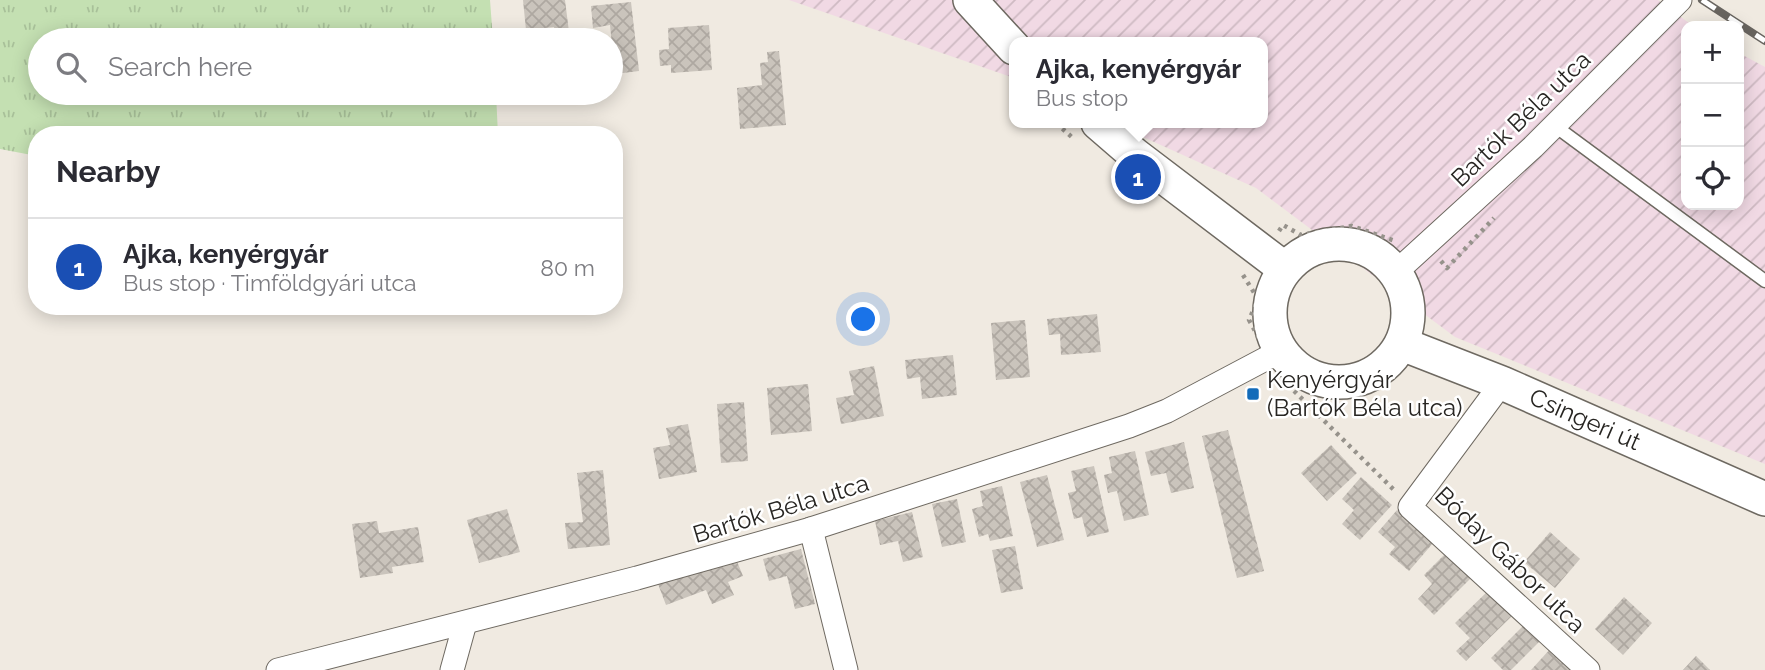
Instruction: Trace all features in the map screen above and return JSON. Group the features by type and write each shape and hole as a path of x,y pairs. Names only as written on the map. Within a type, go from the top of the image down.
{"main road":[{"path":"970,0 1009,43"},
{"path":"1088,132 1135,155 1284,269"},
{"path":"1341,243 1362,247 1381,257 1396,272 1409,308 1402,344 1379,371 1346,383 1329,382 1312,377 1276,357 1270,303 1275,285 1284,269 1301,254 1320,246 1341,243"},
{"name":"Csingeri út","path":"1402,344 1502,383 1765,499"}],"street":[{"name":"Bartók Béla utca","path":"1396,272 1555,126 1680,0"},
{"name":"Bartók Béla utca","path":"278,670 465,623 811,529 1129,426 1167,411 1276,357"},
{"name":"Bóday Gábor utca","path":"1502,383 1410,507 1588,670"},
{"path":"811,529 846,670"},
{"path":"452,670 465,623"}],"lane":[{"path":"1555,126 1765,281"}],"path":[{"path":"1237,267 1258,299 1249,320 1276,357 1275,372 1410,507"}],"shaded area":[{"path":"789,0 1658,0 1686,21 1681,21 1681,210 1744,210 1744,56 1765,67 1765,464 1455,337 1256,188 1123,128 1268,128 1268,37 1009,37 1009,76"}],"green space":[{"path":"0,0 490,0 492,28 28,28 28,105 497,105 498,126 28,126 28,154 0,149"}],"building":[{"path":"523,0 565,0 568,28 526,28"},
{"path":"631,2 639,71 623,73 623,28 610,28 610,25 593,28 591,6"},
{"path":"709,25 712,70 671,73 671,65 660,66 659,50 669,49 668,28"},
{"path":"779,51 786,125 740,129 737,88 762,85 760,63 768,62 767,52"},
{"path":"1097,314 1101,352 1061,355 1060,334 1049,335 1047,319"},
{"path":"1025,320 1030,377 996,380 991,323"},
{"path":"953,355 957,395 922,399 920,377 907,379 905,360"},
{"path":"874,366 884,416 841,424 836,398 854,395 849,371"},
{"path":"808,384 812,431 771,435 767,388"},
{"path":"744,402 748,461 721,463 717,404"},
{"path":"688,424 697,472 659,479 653,448 670,445 666,428"},
{"path":"1228,430 1264,571 1237,578 1202,436"},
{"path":"1184,442 1194,488 1171,493 1166,473 1151,476 1145,452"},
{"path":"1331,445 1357,473 1327,501 1301,473"},
{"path":"1135,451 1149,515 1124,521 1117,491 1108,493 1104,475 1112,473 1109,457"},
{"path":"1094,466 1109,532 1087,537 1082,517 1074,519 1068,493 1076,491 1071,471"},
{"path":"603,470 610,545 568,549 565,523 583,522 577,473"},
{"path":"1047,475 1064,540 1037,547 1020,482"},
{"path":"1361,477 1392,505 1360,540 1342,524 1354,510 1342,499"},
{"path":"1002,486 1013,536 990,541 988,534 979,537 972,509 983,506 980,491"},
{"path":"957,499 966,542 942,547 932,504"},
{"path":"507,509 520,552 479,563 467,520"},
{"path":"1397,510 1434,542 1409,571 1389,554 1395,547 1378,532"},
{"path":"912,512 923,557 903,562 898,541 880,545 875,521"},
{"path":"377,521 379,533 418,527 424,562 392,567 393,573 360,578 352,524"},
{"path":"1550,532 1580,559 1555,588 1524,562"},
{"path":"1015,546 1023,589 1001,593 992,550"},
{"path":"801,549 815,604 795,609 787,576 769,581 763,559"},
{"path":"1448,551 1473,576 1434,615 1418,599 1432,584 1424,575"},
{"path":"734,554 743,576 728,582 734,595 712,604 706,590 666,605 658,584"},
{"path":"1491,588 1515,613 1466,661 1456,651 1470,638 1455,623"},
{"path":"1624,597 1652,623 1623,655 1595,629"},
{"path":"1527,622 1543,638 1511,670 1503,670 1491,658"},
{"path":"1552,647 1576,670 1531,670"},
{"path":"1696,656 1710,670 1683,670"}],"railway":[{"path":"1702,0 1765,41"}],"place":[{"name":"Ajka, kenyérgyár","path":"1138,177"},
{"name":"Kenyérgyár (Bartók Béla utca)","path":"1253,394"}]}
